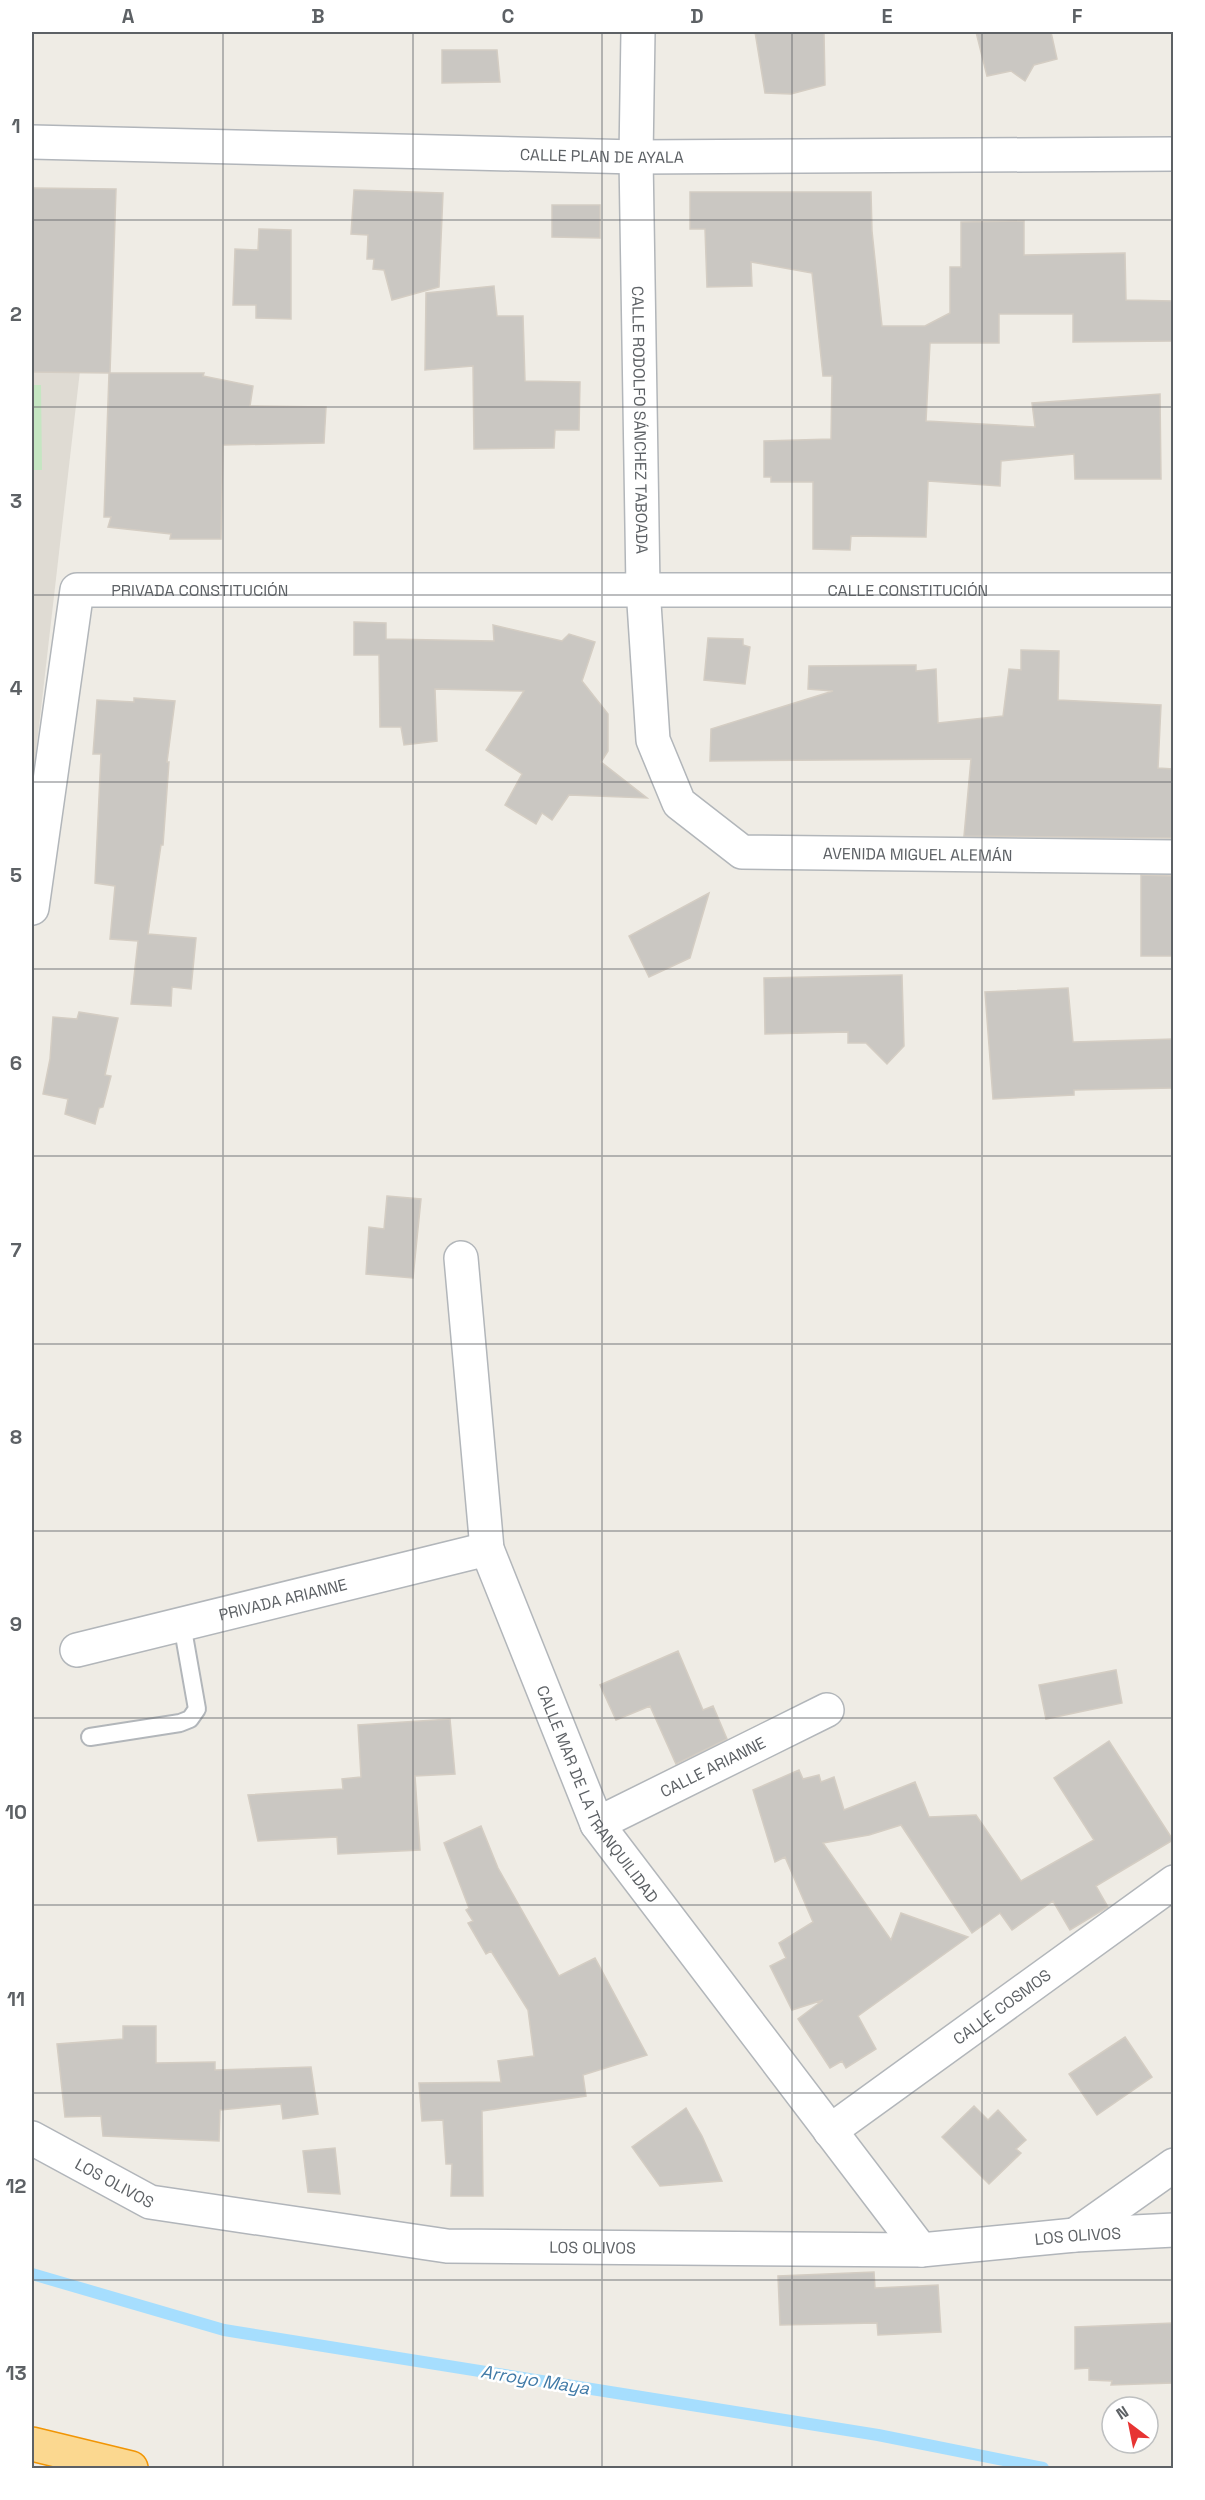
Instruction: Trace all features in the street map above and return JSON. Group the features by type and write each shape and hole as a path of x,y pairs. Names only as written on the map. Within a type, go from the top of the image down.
{"highway":[{"path":"32,2444 131,2469"}],"street":[{"name":"CALLE RODOLFO SÁNCHEZ TABOADA","path":"638,32 636,157 643,588 653,740 679,803"},
{"name":"CALLE PLAN DE AYALA","path":"32,142 636,157 1173,154"},
{"name":"CALLE CONSTITUCIÓN","path":"643,588 1173,590"},
{"name":"PRIVADA CONSTITUCIÓN","path":"32,908 77,590 643,588"},
{"name":"AVENIDA MIGUEL ALEMÁN","path":"679,803 742,852 1173,858"},
{"name":"CALLE MAR DE LA TRANQUILIDAD","path":"461,1258 487,1549 597,1824 921,2250"},
{"name":"PRIVADA ARIANNE","path":"77,1650 487,1549"},
{"name":"CALLE ARIANNE","path":"597,1824 827,1710"},
{"name":"CALLE COSMOS","path":"830,2131 1173,1882"},
{"name":"LOS OLIVOS","path":"32,2138 150,2202 447,2246 921,2250 1075,2235 1173,2230"},
{"path":"1075,2235 1173,2165"}],"lane":[{"path":"90,1737 180,1724 190,1719 197,1709 182,1624"}],"shaded area":[{"path":"32,362 81,362 32,787"}],"green space":[{"path":"32,385 41,385 42,470 32,470"}],"building":[{"path":"755,32 824,32 825,85 791,94 765,93"},
{"path":"976,32 1051,32 1057,59 1034,65 1025,81 1011,71 987,76"},
{"path":"442,50 497,50 500,82 442,83"},
{"path":"32,188 116,189 110,373 204,373 203,376 253,386 250,406 326,407 324,443 223,445 221,539 170,539 171,534 108,527 111,517 104,517 109,373 32,372"},
{"path":"354,190 443,193 439,287 392,300 384,270 373,269 374,259 367,259 368,235 351,234"},
{"path":"690,192 871,192 872,231 882,326 925,326 950,313 950,267 961,267 961,222 1024,221 1024,255 1125,253 1126,300 1173,301 1173,341 1073,342 1073,314 999,314 999,343 930,343 926,421 1035,427 1032,403 1160,394 1161,479 1075,479 1074,454 1001,461 1000,486 928,481 926,537 851,536 850,550 813,549 813,482 771,482 771,477 764,477 764,441 831,439 832,376 823,376 812,273 751,262 752,286 707,287 705,229 690,229"},
{"path":"552,205 600,205 600,238 552,237"},
{"path":"259,229 291,230 291,319 256,318 256,305 233,305 235,249 258,250"},
{"path":"494,286 497,316 523,316 525,381 580,382 579,430 555,430 554,448 474,449 473,366 425,370 426,293"},
{"path":"354,622 386,623 386,639 494,641 493,625 562,641 569,634 595,642 582,681 608,714 608,751 601,762 647,798 569,795 552,820 542,813 536,824 505,805 522,774 486,750 524,691 435,689 437,741 404,745 401,727 380,727 379,655 354,655"},
{"path":"708,638 743,639 743,645 750,647 745,684 704,680"},
{"path":"1021,650 1059,651 1058,700 1161,705 1158,768 1173,769 1173,838 964,836 971,759 710,761 711,729 833,691 808,689 809,666 916,665 916,671 936,669 938,723 1003,716 1009,669 1021,670"},
{"path":"134,698 175,701 167,762 169,762 163,845 161,845 148,934 196,938 191,989 172,987 171,1006 131,1004 138,941 110,939 115,886 95,883 101,754 93,754 97,700 134,702"},
{"path":"1141,875 1173,876 1173,956 1141,956"},
{"path":"709,893 690,958 649,977 629,936"},
{"path":"902,975 904,1046 887,1064 866,1043 848,1043 848,1032 765,1034 764,978"},
{"path":"1068,988 1073,1042 1173,1039 1173,1088 1074,1090 1074,1095 993,1099 985,992"},
{"path":"79,1012 118,1018 105,1075 111,1076 103,1107 99,1108 95,1124 65,1114 68,1099 43,1094 50,1059 53,1017 77,1019"},
{"path":"387,1196 421,1199 413,1278 366,1274 369,1227 384,1229"},
{"path":"678,1651 703,1710 713,1706 727,1739 676,1764 650,1706 616,1720 600,1685"},
{"path":"1116,1670 1122,1703 1046,1719 1039,1685"},
{"path":"450,1719 455,1774 415,1776 420,1850 338,1854 337,1837 258,1841 248,1795 343,1789 342,1779 361,1777 358,1725"},
{"path":"1109,1741 1173,1840 1096,1886 1108,1907 1070,1930 1053,1901 1012,1930 1000,1913 972,1933 901,1825 869,1835 823,1843 891,1940 901,1913 968,1937 858,2016 876,2049 846,2068 842,2061 830,2068 798,2019 823,2000 792,2010 770,1966 786,1958 779,1943 813,1922 785,1857 775,1862 753,1790 799,1770 803,1779 819,1775 821,1782 834,1777 844,1810 915,1782 929,1817 976,1815 1021,1881 1094,1840 1054,1778"},
{"path":"481,1826 498,1868 559,1976 595,1958 647,2055 583,2075 586,2096 482,2111 483,2196 451,2196 452,2164 446,2164 443,2120 422,2121 419,2083 501,2082 498,2061 534,2056 528,2010 491,1951 486,1954 468,1923 473,1921 466,1910 469,1908 444,1843"},
{"path":"123,2026 156,2026 156,2063 215,2062 215,2070 311,2067 318,2114 283,2119 281,2104 220,2110 219,2141 103,2136 101,2116 65,2117 57,2044 123,2039"},
{"path":"1125,2037 1152,2077 1097,2115 1069,2074"},
{"path":"974,2106 988,2120 998,2110 1026,2140 1016,2149 1021,2153 989,2184 942,2137"},
{"path":"686,2108 702,2136 722,2181 660,2186 632,2147"},
{"path":"335,2148 340,2194 308,2192 303,2151"},
{"path":"874,2272 875,2288 938,2285 941,2332 878,2335 877,2323 780,2325 778,2276"},
{"path":"1173,2323 1173,2383 1111,2385 1112,2381 1089,2380 1089,2368 1075,2369 1075,2327"}],"waterway":[{"name":"Arroyo Maya","path":"32,2274 224,2330 878,2435 1043,2468"}]}
